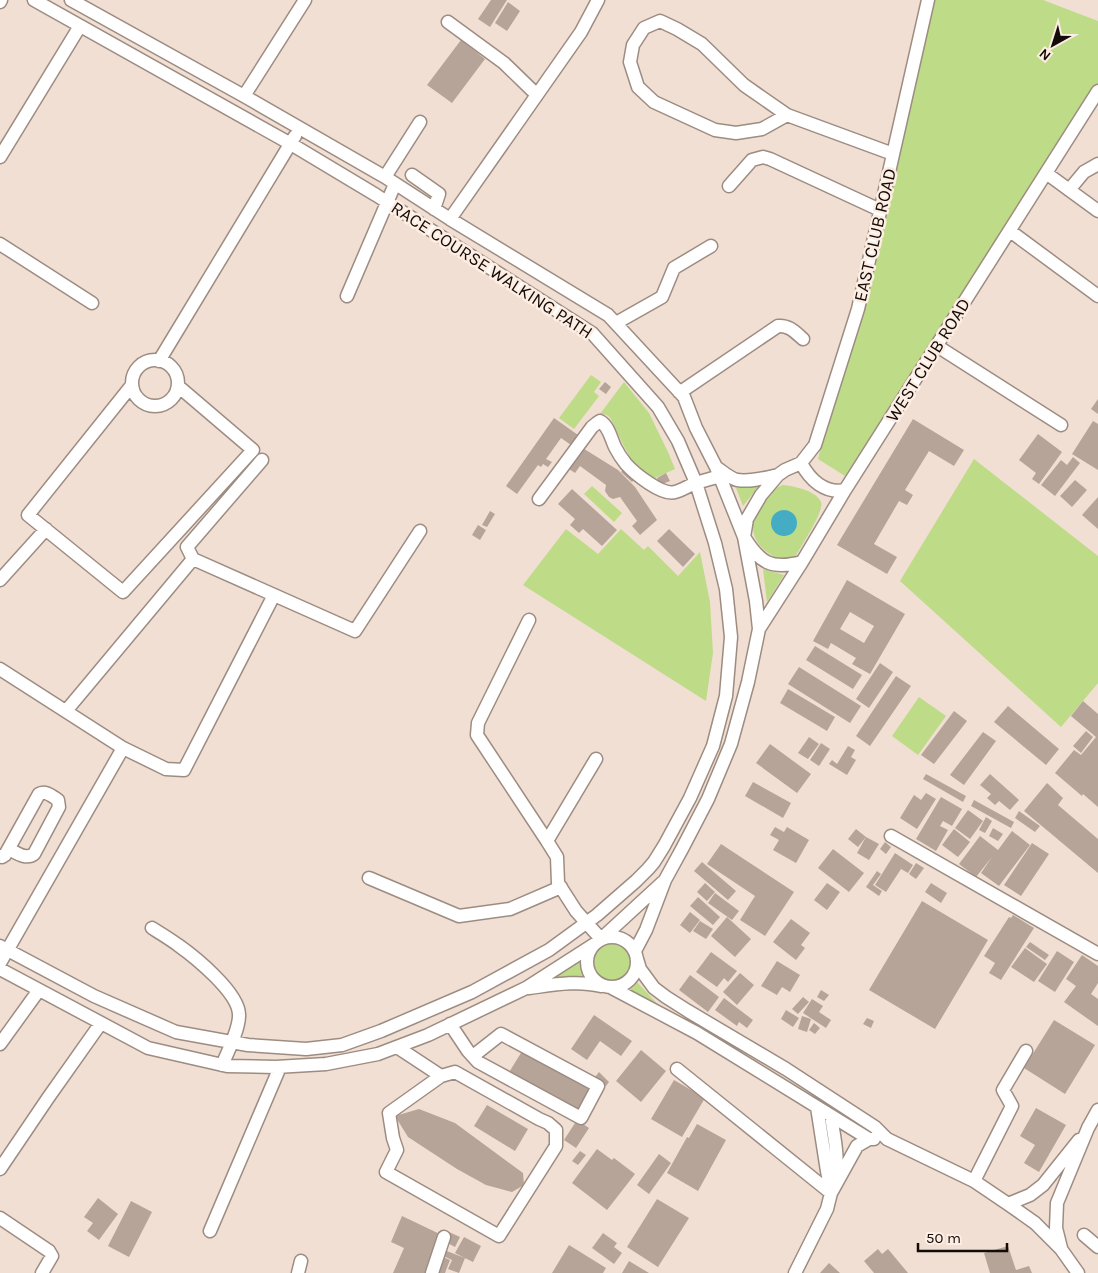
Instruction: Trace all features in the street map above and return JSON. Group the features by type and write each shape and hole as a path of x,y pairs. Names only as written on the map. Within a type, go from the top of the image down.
{"street":[{"name":"RACE COURSE WALKING PATH","path":"4,948 94,996 176,1032 248,1046 306,1049 342,1045 381,1031 472,992 548,950 597,915 636,881 654,862 690,798 713,746 726,696 731,637 726,589 715,543 696,483 678,441 658,407 592,333 291,144 34,0"},
{"path":"71,0 90,5 390,181 608,315 684,397 696,428 718,471 744,537 756,601 759,629 748,682 731,744 708,799 665,880 636,955 637,966 632,979 619,987 584,983 526,988"},
{"path":"244,96 305,0"},
{"path":"450,219 581,32 598,0"},
{"name":"EAST CLUB ROAD","path":"802,463 815,445 858,309 928,0"},
{"path":"787,115 762,129 736,132 715,130 682,116 654,102 638,87 630,62 633,45 644,28 660,21 702,44 744,85 787,115 893,154"},
{"path":"448,22 504,63 537,95"},
{"path":"0,157 80,26"},
{"name":"WEST CLUB ROAD","path":"759,629 1098,91"},
{"path":"347,296 387,203 390,181 420,122"},
{"path":"159,361 299,128"},
{"path":"729,186 752,160 763,157 880,210"},
{"path":"1069,190 1084,172 1098,164"},
{"path":"1046,173 1098,211"},
{"path":"412,176 439,194 434,208"},
{"path":"1010,231 1098,296"},
{"path":"0,244 92,302"},
{"path":"616,323 662,298 674,268 711,246"},
{"path":"679,392 778,326 785,326 804,339"},
{"path":"937,346 1061,425"},
{"path":"159,361 168,364 173,369 177,376 177,391 173,398 160,406 144,404 138,399 132,385 135,371 146,362 159,361"},
{"path":"132,385 28,515 123,592 253,450 178,386"},
{"path":"539,499 592,428 600,421 608,428 615,446 626,464 642,478 666,492 674,493 718,471"},
{"path":"262,460 187,547 193,559 355,630 420,531"},
{"path":"802,562 777,565 769,563 759,557 744,537 747,519 760,495 784,470 802,463 811,478 820,486 838,491 845,490"},
{"path":"718,471 737,480 760,480 778,475"},
{"path":"0,580 46,529"},
{"path":"66,711 193,559"},
{"path":"0,669 124,748 166,768 184,770 274,595"},
{"path":"529,620 478,723 476,735 557,857 558,883 598,942"},
{"path":"0,963 4,948 124,748"},
{"path":"547,841 596,759"},
{"path":"41,792 58,800 59,807 34,854 26,857 4,852 41,792"},
{"path":"891,836 1098,954"},
{"path":"369,878 459,916 510,909 561,887"},
{"path":"665,880 589,951 587,965 588,972 592,978 598,983 697,1033 869,1139"},
{"path":"152,928 178,945 210,971 232,996 239,1011 239,1021 222,1065"},
{"path":"0,969 148,1048 222,1065 280,1067 326,1064 378,1054 397,1047 428,1035 526,988 598,942 609,937 617,938 625,941 636,955 640,969 645,976 654,988 666,997 786,1069 875,1127 887,1139 974,1181 1035,1223 1061,1249 1078,1273"},
{"path":"0,1044 39,990"},
{"path":"0,1170 101,1023"},
{"path":"450,1024 473,1056 478,1062 581,1118 598,1086 501,1034 488,1048 473,1056"},
{"path":"397,1047 441,1076 455,1072 548,1123 556,1130 556,1146 500,1236 386,1172 397,1150 389,1113 441,1076"},
{"path":"974,1181 1012,1106 1003,1090 1026,1051"},
{"path":"210,1231 280,1067"},
{"path":"677,1069 831,1193"},
{"path":"817,1107 831,1193"},
{"path":"1061,1249 1056,1228 1057,1203 1088,1128 1098,1110"},
{"path":"795,1273 827,1209 836,1175 837,1154 831,1116"},
{"path":"1008,1204 1030,1195 1043,1185 1088,1128"},
{"path":"831,1193 857,1146 869,1139 887,1139"},
{"path":"0,1218 49,1251 52,1256 42,1273"},
{"path":"1084,1235 1098,1247"},
{"path":"432,1273 444,1237"}],"green space":[{"path":"933,0 1043,0 1098,21 1098,90 845,476 818,459"},
{"path":"591,375 601,382 594,392 599,396 574,429 559,418"},
{"path":"624,382 649,413 675,469 655,478 641,471 631,458 611,419 606,415 600,414"},
{"path":"974,459 1098,556 1098,683 1061,727 900,581"},
{"path":"783,485 810,492 819,498 821,507 816,521 794,559 781,560 763,549 757,542 753,527 756,515 763,502 773,491"},
{"path":"592,486 622,513 614,522 584,494"},
{"path":"759,486 743,506 736,488"},
{"path":"566,529 598,554 621,529 644,550 648,546 678,576 700,552 710,602 713,653 706,701 523,585"},
{"path":"763,569 784,575 767,602"},
{"path":"919,697 946,716 918,755 892,736"},
{"path":"616,942 624,945 630,951 633,963 630,975 624,981 608,984 600,981 594,975 591,959 594,951 600,945"},
{"path":"579,962 584,970 584,979 539,984"},
{"path":"636,981 665,1012 627,990"}],"water":[{"path":"784,510 793,514 797,523 793,532 784,536 775,532 771,523 775,514"}],"building":[{"path":"491,0 507,0 490,27 478,19"},
{"path":"508,2 520,11 507,31 495,23"},
{"path":"461,40 485,59 452,103 427,85"},
{"path":"605,382 611,387 606,394 599,389"},
{"path":"1098,399 1098,414 1091,409"},
{"path":"554,418 578,435 571,445 561,438 546,459 552,462 548,467 543,464 541,467 538,465 517,494 506,486"},
{"path":"913,419 964,450 954,466 929,451 905,490 913,495 907,505 899,501 874,544 897,557 887,574 837,545"},
{"path":"1093,421 1098,424 1098,470 1072,454"},
{"path":"1038,434 1062,452 1039,484 1032,479 1036,473 1019,460"},
{"path":"581,447 618,470 635,487 657,520 640,535 632,526 637,521 620,497 613,499 609,497 605,491 606,485 580,466 575,473 566,467"},
{"path":"1073,457 1080,463 1055,496 1041,485 1061,460 1067,465"},
{"path":"625,468 636,478 632,482 621,472"},
{"path":"666,473 670,481 660,485 657,478"},
{"path":"1075,480 1087,490 1072,507 1060,496"},
{"path":"572,489 617,530 602,546 583,529 579,533 570,525 575,519 558,504"},
{"path":"1098,497 1098,529 1082,515"},
{"path":"490,511 495,514 487,527 482,525"},
{"path":"478,525 486,530 480,540 472,535"},
{"path":"669,529 695,554 683,567 657,541"},
{"path":"847,580 905,614 870,674 852,664 856,658 831,643 828,649 813,641","holes":["850,612 874,626 864,643 840,629"]},
{"path":"815,646 862,675 853,689 806,660"},
{"path":"880,663 893,672 869,708 856,699"},
{"path":"799,667 861,706 850,723 788,684"},
{"path":"896,676 911,686 870,746 856,736"},
{"path":"788,689 835,717 827,731 780,703"},
{"path":"1083,701 1098,714 1098,807 1055,773 1074,750 1081,755 1096,737 1071,716"},
{"path":"1008,706 1059,749 1046,765 994,722"},
{"path":"954,711 967,721 934,764 921,755"},
{"path":"1086,731 1093,737 1081,753 1073,746"},
{"path":"983,732 996,741 964,785 950,775"},
{"path":"809,737 819,744 808,759 798,753"},
{"path":"821,743 830,749 819,766 810,760"},
{"path":"770,744 811,774 797,793 756,763"},
{"path":"848,746 855,750 851,757 856,760 847,775 829,764 832,760 837,764"},
{"path":"926,774 966,796 963,802 923,779"},
{"path":"990,774 1019,800 1010,810 999,801 995,805 987,798 991,794 980,785"},
{"path":"753,782 791,803 783,818 745,796"},
{"path":"1047,783 1063,798 1058,805 1098,839 1098,873 1024,811"},
{"path":"926,793 936,799 917,829 900,818 914,795 921,800"},
{"path":"941,797 962,809 952,826 943,821 940,826 948,830 936,851 916,839"},
{"path":"974,800 1014,822 1011,828 971,806"},
{"path":"968,810 983,821 970,839 955,828"},
{"path":"1019,811 1040,826 1035,832 1015,818"},
{"path":"986,817 992,821 985,833 979,830"},
{"path":"775,827 784,832 787,827 809,840 796,863 773,850 779,840 770,835"},
{"path":"993,828 1003,834 998,841 989,836"},
{"path":"856,829 866,837 858,847 848,839"},
{"path":"954,829 970,842 958,857 942,845"},
{"path":"1012,831 1030,845 999,886 981,873 992,857 976,877 959,864 980,836 998,850"},
{"path":"866,837 879,844 869,860 857,853"},
{"path":"885,842 891,847 886,854 880,849"},
{"path":"1032,843 1049,854 1021,896 1004,885"},
{"path":"721,844 794,892 765,936 740,920 755,896 707,864"},
{"path":"833,849 864,873 849,892 818,868"},
{"path":"895,853 913,865 908,873 901,869 886,892 875,885"},
{"path":"702,862 736,891 728,900 694,871"},
{"path":"916,863 924,868 916,879 909,874"},
{"path":"877,871 881,874 873,885 882,891 879,896 866,887"},
{"path":"705,883 715,892 707,901 697,892"},
{"path":"827,883 840,892 827,910 814,900"},
{"path":"931,883 947,893 941,903 925,892"},
{"path":"715,893 739,911 732,920 708,903"},
{"path":"698,897 720,917 713,925 690,906"},
{"path":"922,901 988,940 935,1029 869,990"},
{"path":"690,912 700,920 690,933 680,925"},
{"path":"1013,915 1034,928 1001,980 989,973 995,963 984,956 1009,917 1011,918"},
{"path":"727,917 751,939 735,957 711,936"},
{"path":"791,919 810,933 801,945 805,948 796,960 773,942"},
{"path":"700,921 713,929 706,939 693,931"},
{"path":"1030,942 1049,955 1045,960 1026,947"},
{"path":"1025,948 1047,964 1034,982 1011,967"},
{"path":"1057,951 1074,962 1055,992 1038,981"},
{"path":"711,952 737,971 728,982 724,978 717,987 696,972"},
{"path":"1082,955 1098,966 1098,983 1091,994 1098,999 1098,1026 1064,1002 1076,986 1066,979"},
{"path":"777,961 800,975 790,992 782,987 777,995 761,986"},
{"path":"740,973 754,985 737,1005 723,992"},
{"path":"690,975 719,997 708,1012 679,990"},
{"path":"821,990 829,995 824,1001 817,997"},
{"path":"803,997 809,1002 798,1014 792,1009"},
{"path":"724,998 753,1020 747,1028 739,1022 737,1026 715,1010"},
{"path":"812,999 823,1006 819,1012 831,1020 826,1028 803,1013"},
{"path":"786,1010 799,1018 793,1027 781,1019"},
{"path":"594,1015 632,1041 621,1056 600,1041 587,1060 571,1049"},
{"path":"802,1016 811,1019 807,1032 798,1029"},
{"path":"867,1018 874,1021 871,1028 863,1024"},
{"path":"1054,1020 1095,1045 1065,1094 1024,1068"},
{"path":"814,1023 820,1028 815,1034 809,1030"},
{"path":"524,1048 600,1095 584,1122 508,1074"},
{"path":"641,1050 666,1071 641,1102 616,1081"},
{"path":"599,1072 609,1082 606,1086 595,1077"},
{"path":"674,1080 705,1098 682,1137 651,1119"},
{"path":"487,1105 528,1129 515,1151 474,1126"},
{"path":"1036,1108 1066,1125 1039,1172 1024,1163 1035,1145 1020,1136"},
{"path":"419,1109 455,1123 523,1173 524,1185 512,1192 486,1185 457,1169 408,1137 395,1116"},
{"path":"577,1120 589,1128 576,1148 564,1140"},
{"path":"697,1124 726,1140 698,1191 667,1173 687,1137 689,1138"},
{"path":"597,1149 612,1160 614,1158 635,1174 607,1210 572,1183"},
{"path":"580,1151 586,1155 578,1165 572,1161"},
{"path":"659,1154 671,1163 649,1194 637,1185"},
{"path":"98,1198 118,1214 99,1240 87,1231 93,1223 84,1217"},
{"path":"657,1199 689,1218 658,1267 627,1247"},
{"path":"131,1201 152,1212 129,1257 108,1246"},
{"path":"402,1216 444,1236 429,1273 393,1273 404,1248 391,1242"},
{"path":"449,1232 460,1237 455,1247 444,1241"},
{"path":"603,1233 617,1243 614,1247 622,1253 614,1264 592,1248"},
{"path":"464,1237 481,1246 473,1262 455,1253"},
{"path":"569,1245 606,1268 603,1273 552,1273"},
{"path":"1008,1246 1016,1270 1029,1266 1032,1273 990,1273 984,1253"},
{"path":"878,1249 882,1254 888,1249 908,1273 874,1273 864,1261"},
{"path":"444,1250 465,1258 459,1273 448,1269 452,1260 441,1255"},
{"path":"443,1257 450,1260 445,1273 436,1273"},
{"path":"629,1261 649,1273 622,1273"},
{"path":"829,1263 840,1273 820,1273"}]}
